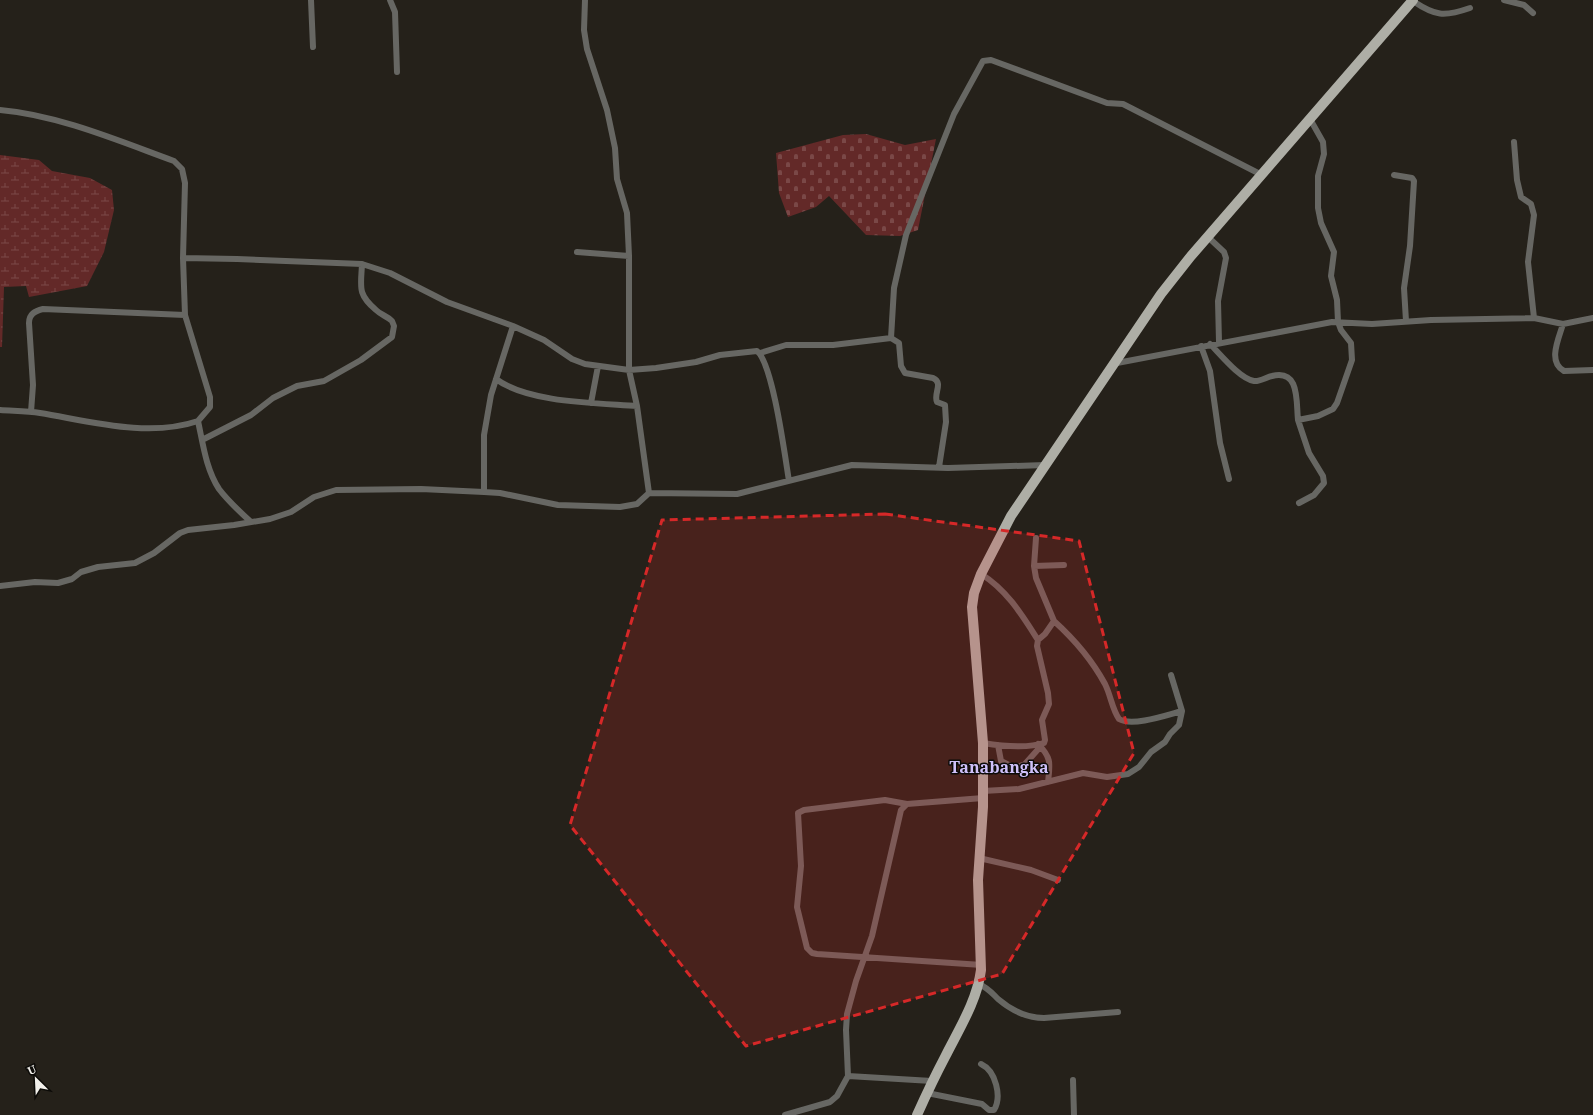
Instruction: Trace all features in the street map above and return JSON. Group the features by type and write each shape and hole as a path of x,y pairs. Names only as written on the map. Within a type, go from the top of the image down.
{"main road":[{"path":"917,1115 932,1081 967,1014 979,984 982,965 978,880 983,794 983,744 972,607 974,593 981,574 1011,516 1117,363 1161,294 1208,237 1413,1"}],"street":[{"path":"310,0 313,47"},
{"path":"390,0 395,12 397,72"},
{"path":"0,586 35,582 58,583 67,581 81,572 98,567 135,563 154,553 173,537 188,530 251,522 285,515 314,497 336,490 421,489 500,492 558,505 620,506 637,504 647,497 649,493 637,406 629,370 629,256 626,206 617,179 615,148 607,110 584,36 585,0"},
{"path":"1504,0 1524,5 1533,13"},
{"path":"1413,1 1435,14 1452,14 1470,8"},
{"path":"891,338 894,288 906,235 954,114 983,61 991,60 1107,103 1123,104 1262,175"},
{"path":"0,110 27,113 44,117 174,161 182,169 185,175 183,258 185,315 210,392 210,407 198,421 185,424 142,428 100,424 31,412 0,410"},
{"path":"1298,420 1326,413 1337,403 1352,360 1351,343 1338,322 1337,300 1331,276 1334,252 1321,223 1318,208 1318,176 1324,148 1321,137 1310,119"},
{"path":"1514,142 1520,197 1531,204 1534,210 1528,262 1534,318"},
{"path":"1394,176 1412,178 1414,181 1410,246 1404,288 1406,321"},
{"path":"1208,237 1224,252 1226,258 1218,301 1219,342"},
{"path":"577,252 629,256"},
{"path":"183,258 362,264 390,273 446,302 512,326 544,340 578,361 598,366 629,370 673,366 720,355 753,350 760,353 764,360 776,406 789,481"},
{"path":"202,440 246,418 273,398 297,386 324,380 333,376 361,360 389,340 394,332 392,321 377,311 364,299 361,293 362,264"},
{"path":"31,412 32,385 29,318 35,311 43,309 185,315"},
{"path":"1117,363 1322,323 1338,322 1372,324 1406,321 1534,318 1563,324 1593,318"},
{"path":"1563,324 1555,350 1556,361 1560,369 1574,372 1593,370"},
{"path":"484,492 484,435 496,379 512,326"},
{"path":"760,353 786,345 833,345 891,338 899,343 902,370 905,373 933,378 937,380 939,384 936,399 937,402 945,405 946,422 939,467"},
{"path":"1210,344 1241,375 1250,380 1258,381 1280,374 1287,375 1291,379 1296,391 1298,420 1308,453 1324,476 1324,483 1320,490 1314,496 1299,503"},
{"path":"1201,346 1210,372 1220,443 1229,480"},
{"path":"592,403 598,366"},
{"path":"496,379 510,386 558,400 637,406"},
{"path":"198,421 204,452 220,489 251,522"},
{"path":"649,493 732,495 746,493 852,465 939,467 1045,465"},
{"path":"1036,538 1034,566 1036,578 1054,622 1075,640 1092,663 1106,685 1119,719 1124,722 1133,722 1182,711"},
{"path":"1034,566 1064,565"},
{"path":"981,574 993,581 1006,594 1020,611 1038,640"},
{"path":"998,745 1001,761 1015,768 1025,764 1045,740 1042,720 1049,704 1037,646 1038,640 1045,634 1054,622"},
{"path":"982,965 865,958 812,953 807,948 797,907 801,866 797,816 800,811 885,800 907,804 983,794 1019,789 1083,773 1107,777 1128,774 1139,767 1156,748 1165,742 1170,734 1178,728 1182,711 1171,675"},
{"path":"983,744 1040,745"},
{"path":"1040,745 1048,756 1050,767 1048,782"},
{"path":"785,1115 830,1102 837,1096 848,1076 846,1030 847,1014 856,981 865,958 880,902 899,815 903,807 907,804"},
{"path":"979,858 1031,870 1058,880"},
{"path":"979,984 990,989 998,998 1014,1010 1040,1018 1118,1012"},
{"path":"927,1093 982,1104 989,1110 994,1110 997,1093 994,1078 988,1068 981,1064"},
{"path":"848,1076 932,1081"},
{"path":"1073,1080 1074,1115"}],"highlighted area":[{"path":"885,514 1079,541 1134,753 1002,974 746,1046 570,825 662,520"}],"green space":[{"path":"866,134 905,145 936,139 918,230 900,236 866,235 829,196 816,207 788,217 779,193 776,153 843,135"},
{"path":"0,155 39,160 52,171 90,178 112,190 114,210 104,252 87,286 29,297 26,286 4,287 2,347 0,347"}],"district":[{"name":"Tanabangka","path":"999,767"}]}
